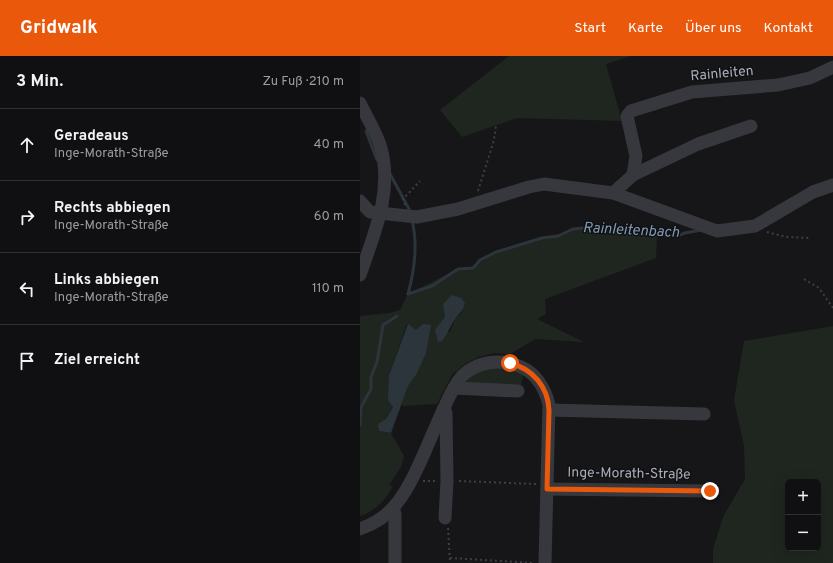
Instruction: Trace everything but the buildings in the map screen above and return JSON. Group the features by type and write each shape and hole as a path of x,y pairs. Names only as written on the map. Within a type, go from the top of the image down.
{"street":[{"name":"Rainleiten","path":"633,175 636,156 627,116 631,111 692,92 778,85 810,78 833,67"},
{"path":"360,103 381,147 384,171 382,214 360,275"},
{"path":"613,193 633,175 698,144 751,126"},
{"path":"360,201 370,212 417,217 458,209 529,186 544,184 613,193 717,231 755,226 813,192 833,185"},
{"name":"Inge-Morath-Straße","path":"360,529 376,521 393,508 411,480 444,408 454,388 463,376 479,366 498,361 510,363 525,369 537,379 548,400 545,563"},
{"path":"454,388 518,391"},
{"path":"444,408 446,413 447,481 445,518"},
{"path":"549,410 704,414"},
{"name":"Inge-Morath-Straße","path":"547,489 710,491"},
{"path":"393,508 396,514 395,563"}],"path":[{"path":"475,204 494,140 496,125"},
{"path":"403,199 420,181"},
{"path":"764,231 786,237 810,238"},
{"path":"804,279 819,288 833,308"},
{"path":"424,481 524,483"},
{"path":"445,518 448,521 450,563"},
{"path":"450,558 520,562"}],"shaded area":[{"path":"509,56 631,56 606,64 622,121 517,118 462,137 440,110"},
{"path":"594,227 613,233 657,235 656,258 545,299 546,314 537,319 584,342 535,339 510,354 494,353 478,357 465,364 452,375 437,404 404,406 401,404 408,386 416,375 416,330 407,324 389,375 393,407 379,431 391,433 404,456 401,467 389,485 393,486 387,496 375,508 360,516 360,316 389,313 400,310 408,294 458,269 473,268 480,260 496,252 542,238 558,236 573,229","holes":["463,311 455,319 450,332 436,330 446,317"]},
{"path":"452,295 461,298 465,303 442,341 438,342 435,330 445,317 443,304"},
{"path":"408,324 416,330 423,324 431,325 426,353 416,375 408,386 391,433 379,431 378,424 386,419 393,407 388,400 389,375"},
{"path":"833,326 833,563 713,563 713,549 723,517 745,479 744,446 734,400 744,341"},
{"path":"495,366 524,373 521,385 466,385 464,383 477,372"}],"waterway":[{"path":"366,131 377,160"},
{"path":"389,172 409,209"},
{"path":"408,294 415,257 415,239 412,220"},
{"name":"Rainleitenbach","path":"408,294 432,286 458,269 473,268 480,260 496,252 542,238 558,236 573,229 594,227 613,233 677,236 701,230"},
{"path":"360,425 361,407 371,389 371,377 377,362 383,325 397,316"}],"route":[{"path":"510,363 530,372 542,385 548,400 547,489 710,491"}]}
